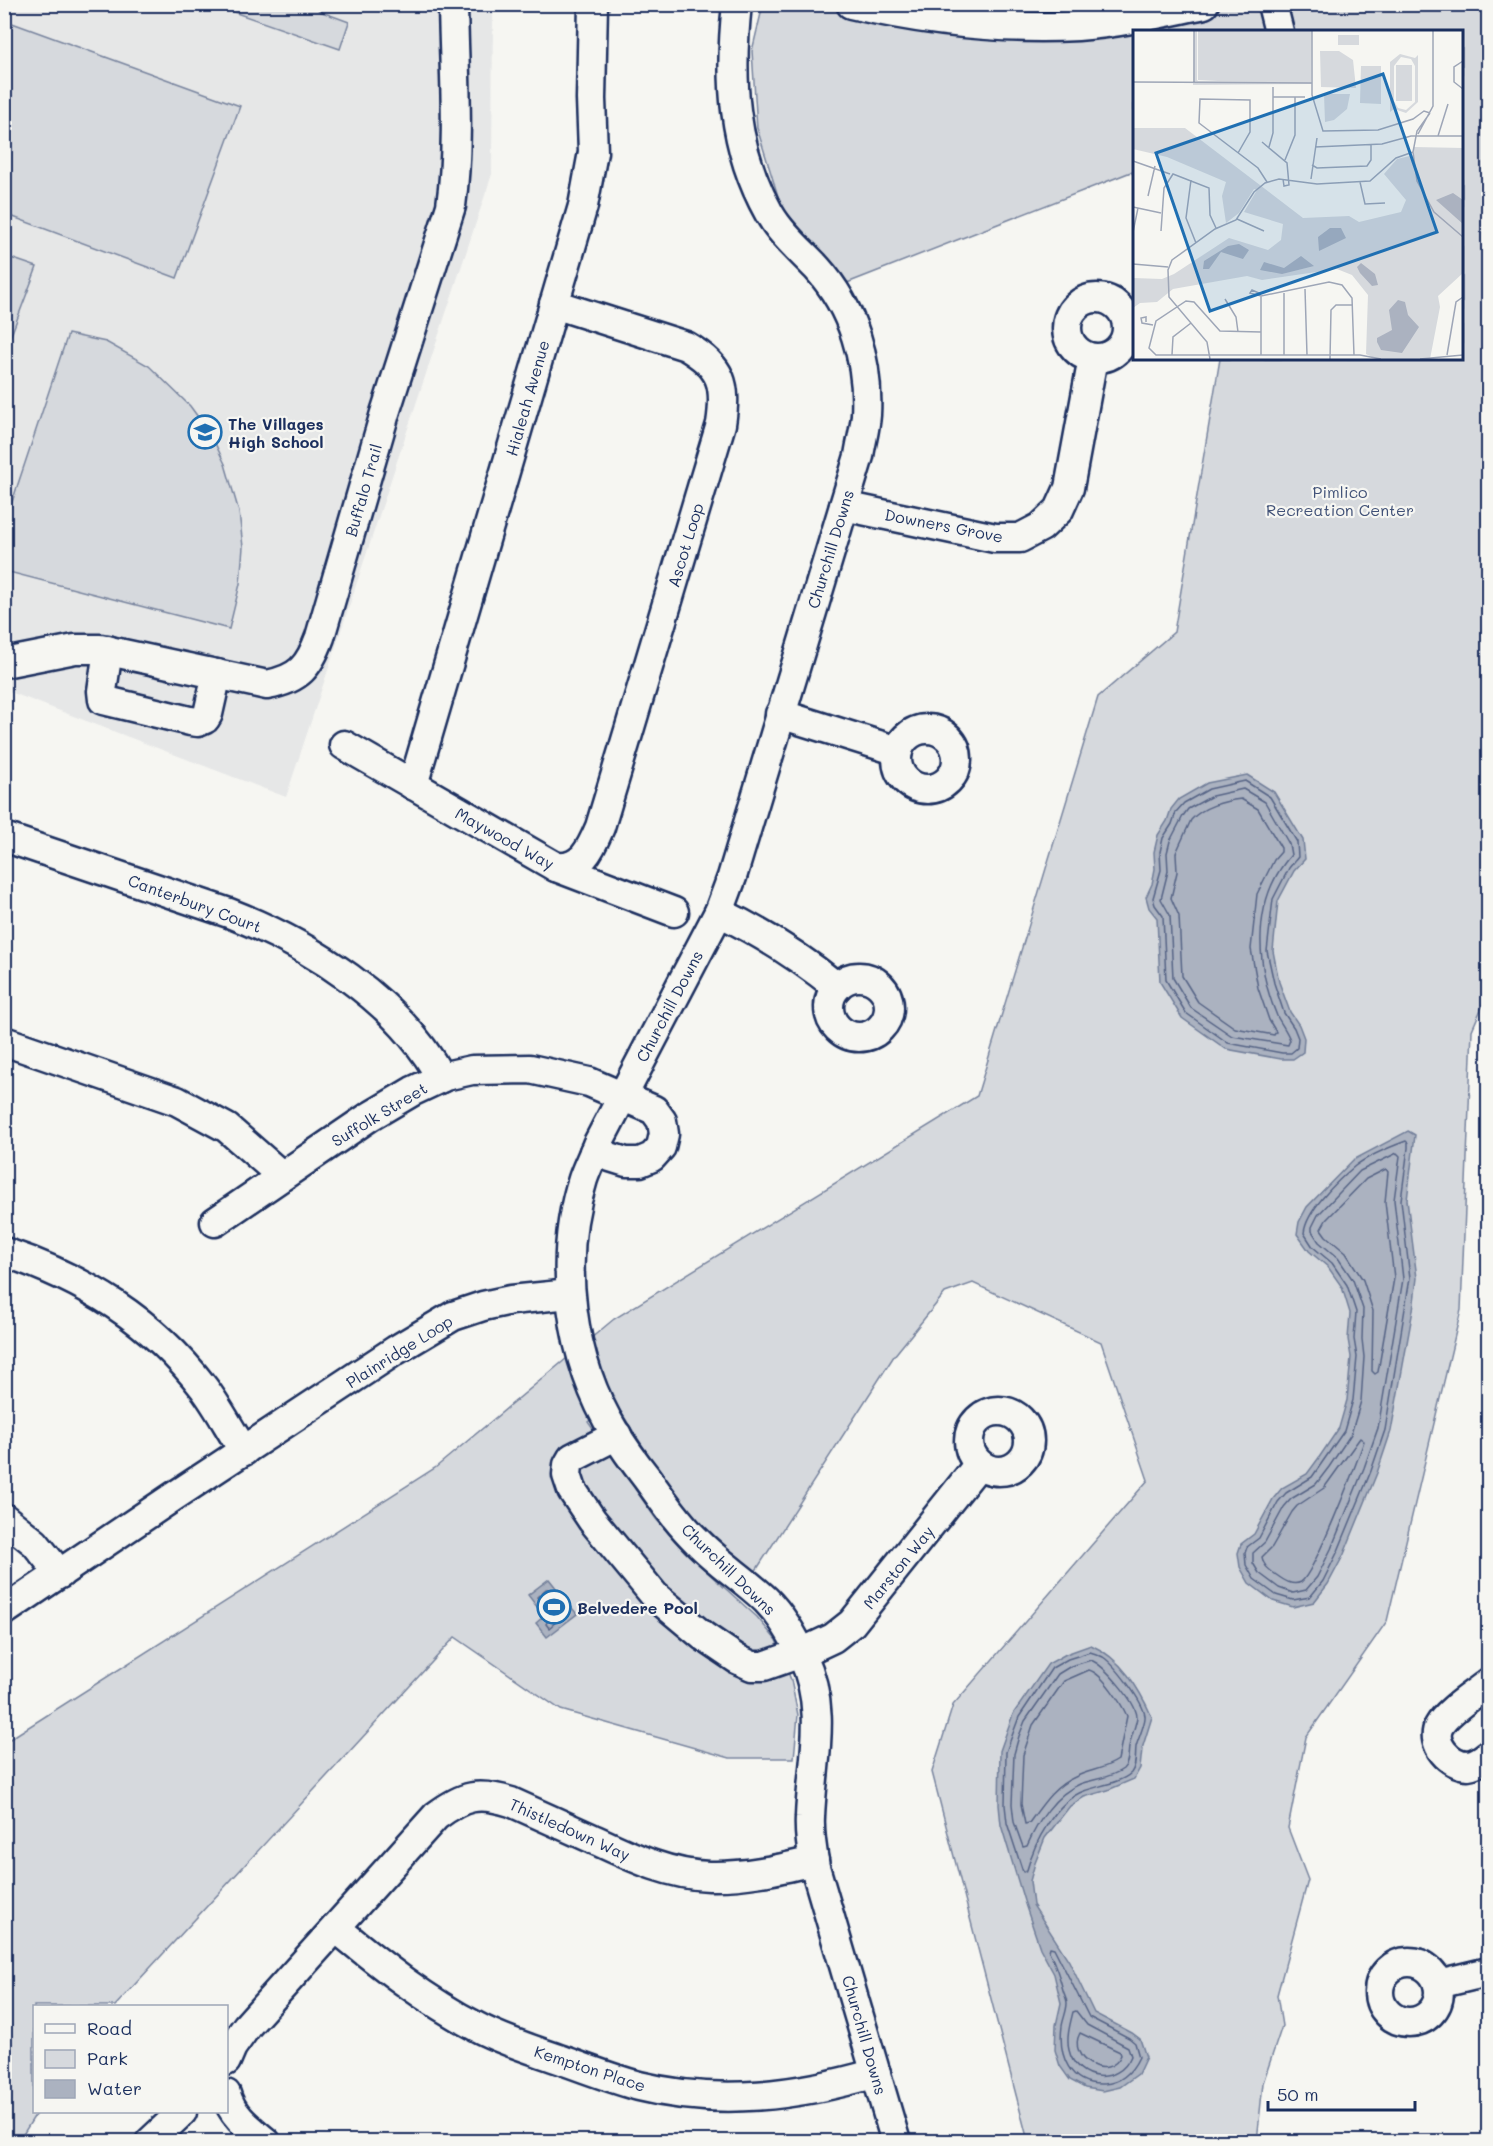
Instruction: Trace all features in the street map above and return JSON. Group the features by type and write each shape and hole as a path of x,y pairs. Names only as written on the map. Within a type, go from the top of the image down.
{"street":[{"name":"Buffalo Trail","path":"4,663 75,649 108,650 267,685 285,682 304,670 321,637 385,413 451,207 456,146 453,4"},
{"name":"Hialeah Avenue","path":"413,785 583,206 593,152 591,99 593,4"},
{"name":"Churchill Downs","path":"736,4 732,72 739,136 750,173 770,213 788,239 818,269 843,304 861,348 866,379 866,417 844,506 746,834 719,912 622,1095 583,1179 570,1245 571,1309 588,1371 599,1400 617,1435 669,1509 696,1541 766,1600 781,1619 801,1653 814,1686 818,1715 810,1818 810,1844 813,1861 896,2142"},
{"path":"868,6 898,15 993,24 1078,26 1133,19 1204,4"},
{"path":"1272,4 1278,30"},
{"name":"Ascot Loop","path":"554,304 686,346 703,356 717,371 723,386 724,403 721,424 600,827 592,845 581,859 567,868 556,867"},
{"name":"Downers Grove","path":"844,506 995,538 1020,538 1041,527 1059,510 1070,488 1093,358"},
{"path":"108,650 102,700 179,719 198,722 205,719 217,674"},
{"path":"780,714 898,751"},
{"name":"Maywood Way","path":"345,745 556,867 674,912"},
{"name":"Canterbury Court","path":"4,837 229,913 257,924 319,957 377,1001 411,1034 430,1057 441,1078"},
{"path":"719,912 763,934 837,987"},
{"path":"4,1041 177,1101 227,1128 282,1176"},
{"name":"Suffolk Street","path":"214,1222 378,1112 413,1091 441,1078 472,1070 530,1069 589,1082 622,1095"},
{"path":"594,1152 626,1162 640,1162 652,1157 661,1147 664,1134 662,1121 658,1115 654,1110 622,1095"},
{"path":"4,1252 43,1265 98,1292 139,1321 205,1389 244,1451"},
{"name":"Plainridge Loop","path":"4,1611 396,1350 453,1316 512,1300 570,1294"},
{"name":"Marston Way","path":"617,1435 572,1458 568,1465 567,1475 572,1490 592,1520 655,1596 703,1636 737,1659 752,1666 764,1666 801,1653 833,1638 852,1623 979,1464"},
{"path":"4,1518 34,1543 60,1574"},
{"path":"1488,1683 1444,1718 1437,1729 1437,1742 1443,1754 1454,1762 1467,1765 1480,1762 1488,1755"},
{"name":"Thistledown Way","path":"228,2056 247,2026 436,1816 455,1802 473,1796 491,1796 511,1802 629,1856 684,1874 739,1876 813,1861"},
{"name":"Kempton Place","path":"336,1928 410,1987 479,2029 605,2076 640,2086 696,2095 730,2097 781,2095 831,2087 876,2073"},
{"path":"1438,1984 1488,1972"},
{"path":"228,2101 244,2124 266,2142"},
{"path":"150,2142 181,2113"}],"shaded area":[{"name":"The Villages High School","path":"4,5 493,5 492,174 286,797 5,690"}],"green space":[{"path":"213,5 332,5 319,11 349,22 340,49"},
{"name":"Pimlico Recreation Center","path":"763,5 1488,5 1488,993 1472,1030 1461,1310 1387,1621 1306,1737 1288,1828 1308,1880 1277,1995 1282,2026 1263,2083 1257,2141 1028,2141 932,1772 953,1705 1148,1480 1101,1342 973,1283 945,1293 894,1356 755,1572 688,1509 615,1403 588,1422 656,1519 685,1552 757,1617 776,1640 791,1680 798,1715 794,1758 730,1758 561,1710 455,1637 116,2005 33,2005 33,2113 36,2113 19,2141 5,2142 5,1742 435,1468 614,1319 977,1096 1098,697 1174,632 1220,360 1463,360 1463,30 1133,30 1133,174 1131,172 847,283 781,206 757,128 752,51"},
{"path":"4,20 240,106 177,278 5,214"},
{"path":"4,256 37,267 5,351"},
{"path":"68,334 106,342 149,366 190,406 211,435 225,464 239,512 243,547 240,584 229,629 5,571 5,523"}],"water":[{"path":"1247,775 1274,792 1303,840 1305,859 1294,871 1278,901 1273,951 1279,982 1290,1012 1304,1038 1303,1052 1293,1059 1226,1049 1182,1018 1160,982 1157,918 1149,908 1146,897 1155,869 1154,852 1158,835 1171,809 1179,799 1207,783"},
{"path":"1408,1131 1415,1135 1407,1200 1417,1278 1391,1431 1377,1473 1344,1554 1328,1584 1314,1602 1293,1607 1273,1601 1249,1583 1240,1567 1238,1553 1241,1544 1254,1534 1273,1499 1282,1488 1307,1474 1318,1459 1339,1428 1347,1400 1351,1357 1348,1339 1350,1313 1342,1287 1328,1267 1309,1251 1297,1234 1299,1222 1307,1207 1353,1160"},
{"name":"Belvedere Pool","path":"549,1579 577,1614 547,1637 536,1623 544,1616 528,1595"},
{"path":"1091,1645 1111,1658 1128,1675 1152,1717 1142,1749 1140,1768 1134,1779 1084,1797 1070,1806 1045,1838 1030,1881 1033,1905 1069,1961 1094,2013 1140,2039 1146,2057 1138,2074 1120,2087 1103,2091 1085,2088 1070,2080 1060,2066 1055,2050 1056,2025 1061,2003 1054,1974 1040,1948 1024,1901 1001,1825 999,1805 1000,1751 1013,1714 1048,1664 1066,1654"}],"place":[{"name":"The Villages High School","path":"205,432"},
{"name":"Belvedere Pool","path":"554,1607"}]}
